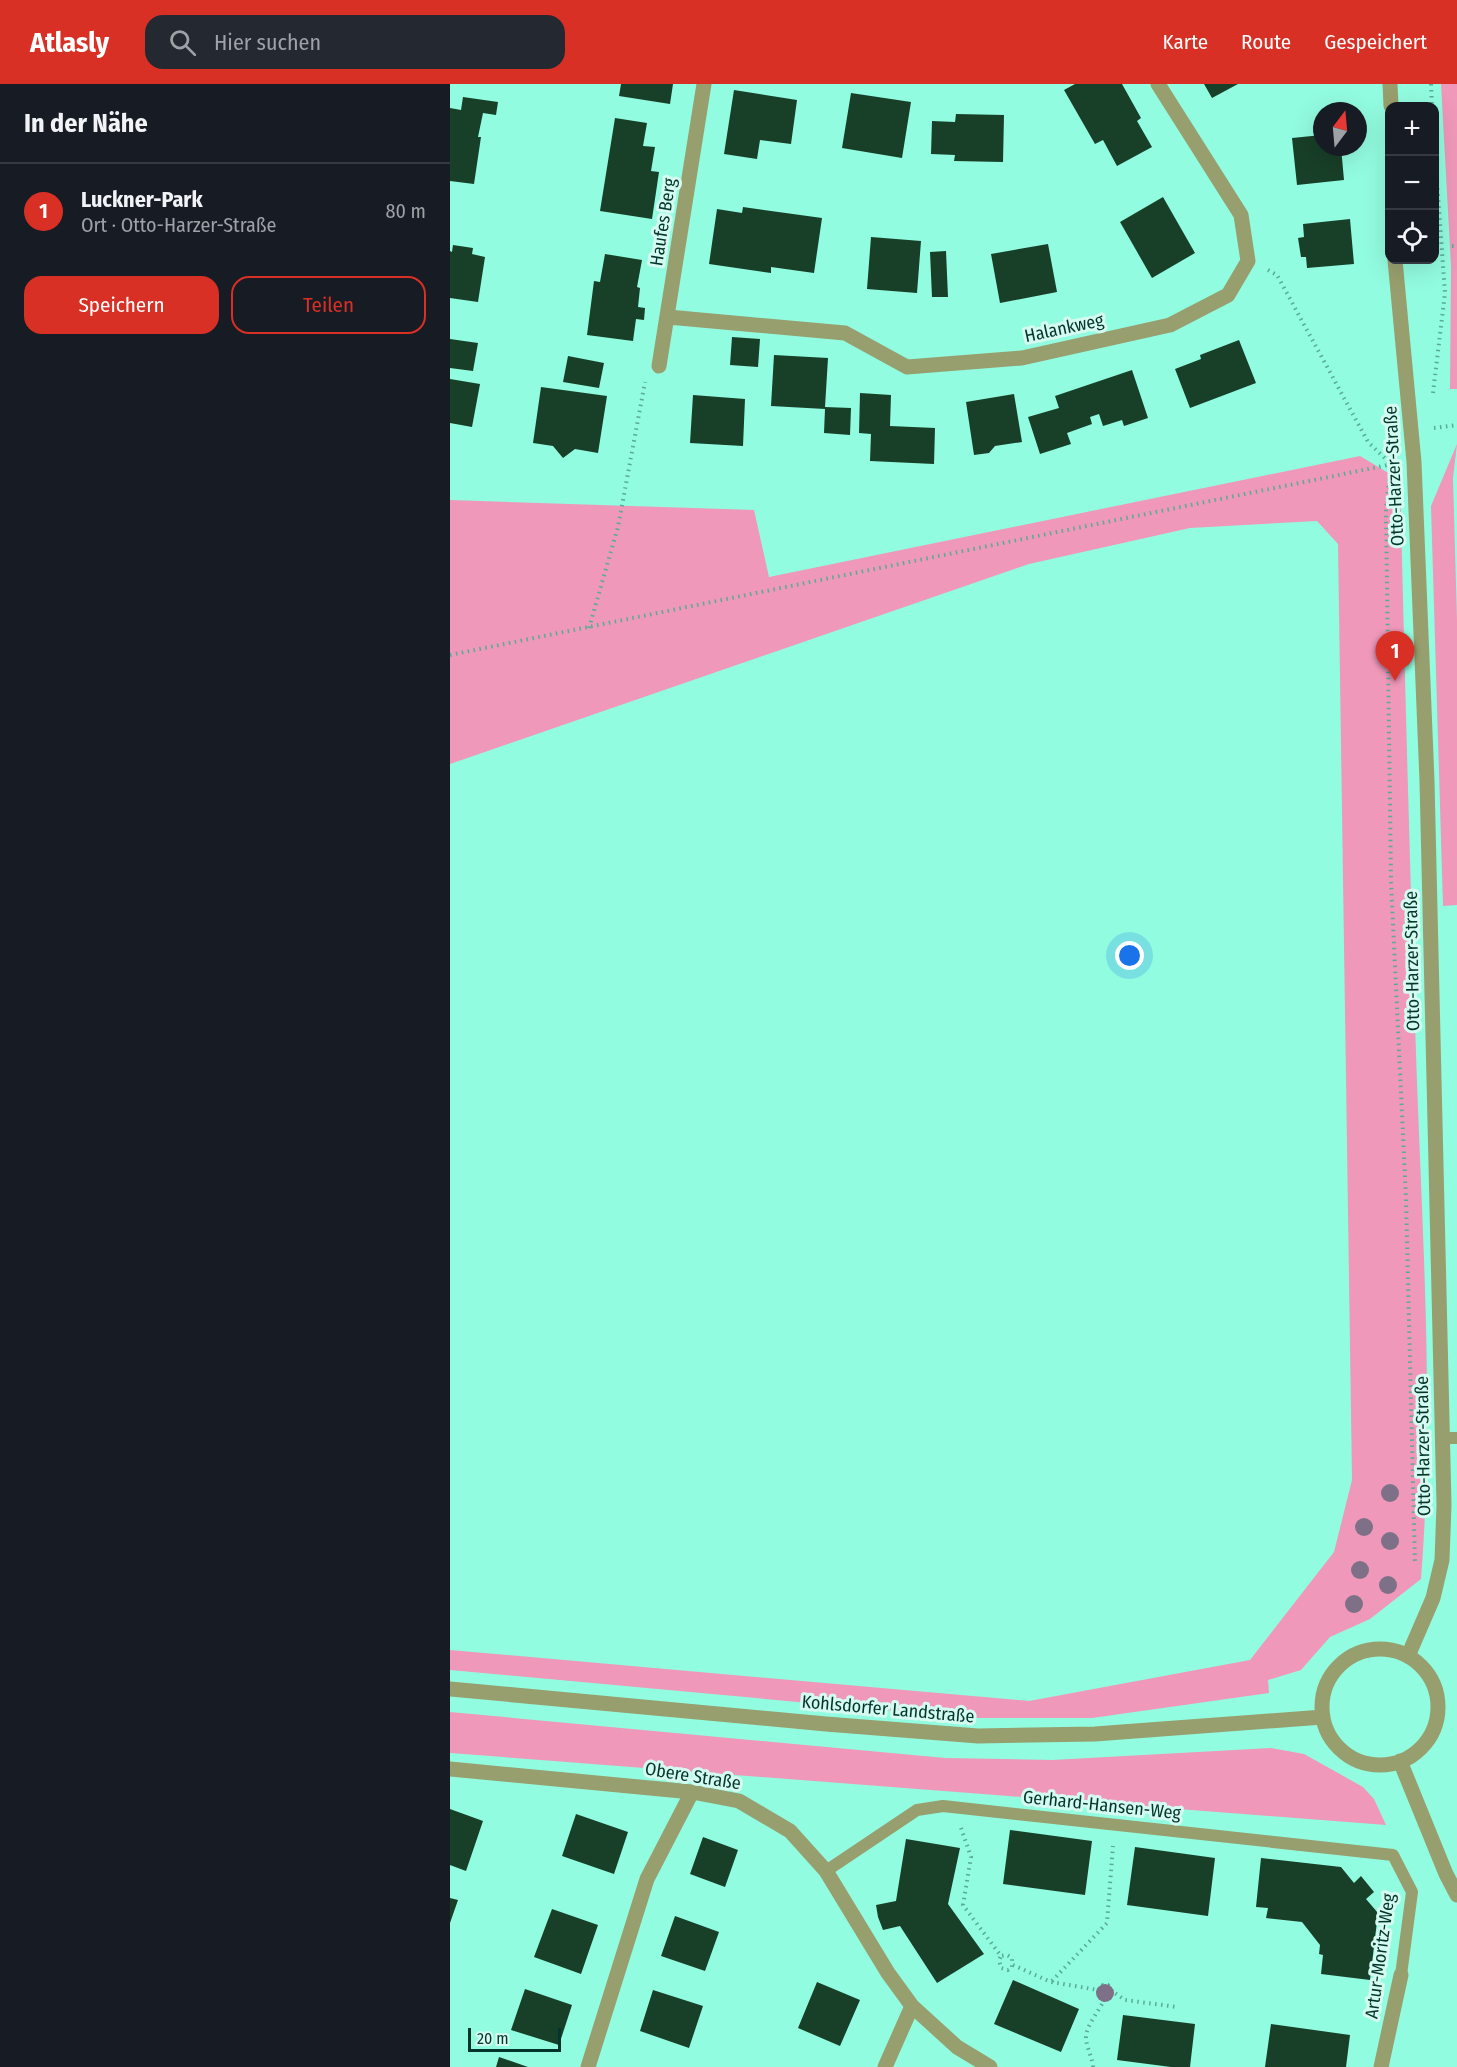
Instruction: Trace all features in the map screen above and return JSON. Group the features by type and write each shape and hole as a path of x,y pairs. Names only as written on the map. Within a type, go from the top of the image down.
{"street":[{"name":"Haufes Berg","path":"659,366 704,84"},
{"path":"1158,84 1241,215 1248,261"},
{"path":"1390,84 1391,102"},
{"name":"Halankweg","path":"668,317 845,333 907,367 1022,358 1170,325 1228,295 1248,261"},
{"name":"Otto-Harzer-Straße","path":"1395,264 1412,432 1450,1438 1442,1560 1433,1598 1407,1656"},
{"path":"1372,1649 1390,1650 1407,1656 1423,1667 1433,1683 1438,1701 1437,1720 1430,1738 1417,1752 1400,1761 1384,1765 1367,1763 1351,1757 1338,1747 1328,1733 1323,1717 1323,1698 1328,1680 1339,1666 1354,1655 1372,1649"},
{"name":"Kohlsdorfer Landstraße","path":"450,1689 978,1736 1095,1734 1323,1717"},
{"path":"1400,1761 1446,1874 1457,1895"},
{"name":"Obere Straße","path":"450,1769 692,1792 739,1801 790,1831 826,1871 888,1973 912,2006 957,2047 990,2067"},
{"path":"588,2067 647,1879 692,1792"},
{"name":"Artur-Moritz-Weg","path":"1381,2067 1401,1975"},
{"path":"885,2067 912,2006"}],"lane":[{"name":"Gerhard-Hansen-Weg","path":"826,1871 917,1810 943,1806 1393,1855"},
{"name":"Artur-Moritz-Weg","path":"1393,1855 1412,1892 1401,1975"}],"path":[{"path":"1431,84 1432,102"},
{"path":"1432,401 1445,293 1435,156"},
{"path":"1248,261 1276,274 1368,442 1391,465"},
{"path":"589,628 618,527 644,384 659,366"},
{"path":"1428,430 1430,420"},
{"path":"1443,426 1457,425"},
{"path":"450,655 1391,465"},
{"path":"1391,465 1386,508 1391,880 1406,1198 1415,1576"},
{"path":"963,1808 960,1830 971,1857 963,1905 1001,1956"},
{"path":"1051,1982 1107,1923 1115,1825"},
{"path":"1001,1956 1000,1968 1008,1970 1013,1965"},
{"path":"1001,1956 1011,1957 1013,1965"},
{"path":"1013,1965 1051,1982 1098,1990"},
{"path":"1098,1990 1103,1985 1108,1985 1112,1991 1125,2000 1177,2007"},
{"path":"1098,1990 1099,1997 1104,2000"},
{"path":"1093,2067 1086,2040 1087,2029 1104,2000 1111,1997 1112,1991"}],"shaded area":[{"path":"1441,84 1457,84 1457,389 1450,389 1451,266"},
{"path":"1457,444 1453,478 1457,620 1457,905 1443,906 1431,506"},
{"path":"1360,456 1400,480 1426,1331 1427,1455 1421,1579 1370,1619 1330,1637 1301,1670 1268,1680 1269,1693 1092,1718 972,1718 450,1670 450,1650 1029,1701 1250,1660 1334,1552 1352,1480 1338,544 1317,521 1190,528 1029,564 450,764 450,500 754,510 769,577"},
{"path":"450,1712 945,1758 1052,1760 1271,1748 1304,1754 1363,1787 1374,1799 1386,1825 450,1753"}],"building":[{"path":"621,84 673,84 670,104 619,96"},
{"path":"1075,84 1122,84 1141,118 1137,121 1152,147 1117,166 1103,140 1095,144 1064,90"},
{"path":"1204,84 1238,84 1212,98"},
{"path":"734,90 797,100 791,144 760,140 757,159 724,154"},
{"path":"851,93 911,102 902,158 842,148"},
{"path":"463,97 498,102 496,115 483,113 478,137 481,137 474,184 450,181 450,108 461,110"},
{"path":"956,114 1004,115 1003,162 954,161 955,155 931,154 932,121 955,122"},
{"path":"615,118 647,123 643,146 655,147 651,171 659,172 652,219 600,211"},
{"path":"1313,136 1313,156 1342,156 1344,180 1297,185 1292,138"},
{"path":"1163,197 1195,253 1152,278 1120,222"},
{"path":"743,207 822,218 814,273 771,267 771,273 709,264 717,209 742,213"},
{"path":"1350,219 1354,264 1307,268 1306,257 1301,257 1298,238 1304,237 1303,224"},
{"path":"871,237 921,241 917,293 867,289"},
{"path":"1048,244 1057,292 1000,303 991,254"},
{"path":"453,245 473,248 472,254 485,257 478,302 450,298 450,251 452,252"},
{"path":"946,251 948,297 932,297 930,252"},
{"path":"605,254 642,260 637,287 640,288 638,307 645,308 644,320 636,319 633,341 587,335 594,281 600,282"},
{"path":"732,337 760,339 758,367 730,365"},
{"path":"450,339 478,343 473,371 450,368"},
{"path":"1239,340 1256,383 1190,408 1175,369 1201,359 1200,355"},
{"path":"774,355 828,358 825,407 851,408 850,435 824,433 825,409 771,406"},
{"path":"568,356 604,363 599,388 563,382"},
{"path":"1132,370 1148,418 1124,426 1122,420 1103,426 1099,414 1090,417 1092,424 1067,433 1071,444 1040,454 1028,417 1059,408 1055,396"},
{"path":"450,379 480,384 472,427 450,423"},
{"path":"541,387 607,396 598,453 575,449 563,458 553,446 533,443"},
{"path":"860,393 891,395 890,426 935,428 934,464 870,461 871,434 859,433"},
{"path":"1014,394 1022,442 995,446 989,453 974,455 966,402"},
{"path":"693,395 745,399 743,446 690,443"},
{"path":"450,1809 483,1821 466,1871 450,1865"},
{"path":"576,1814 628,1832 614,1874 562,1856"},
{"path":"1010,1830 1092,1841 1085,1895 1003,1884"},
{"path":"703,1837 738,1850 725,1887 690,1874"},
{"path":"906,1839 960,1848 948,1904 984,1954 937,1983 900,1926 883,1930 878,1917 876,1905 896,1901"},
{"path":"1135,1847 1215,1858 1208,1916 1127,1905"},
{"path":"1261,1858 1341,1867 1354,1883 1361,1876 1374,1892 1366,1899 1378,1913 1370,1980 1321,1974 1323,1955 1319,1954 1320,1945 1302,1922 1266,1918 1268,1908 1256,1907"},
{"path":"450,1898 458,1900 450,1923"},
{"path":"552,1909 598,1925 581,1974 534,1957"},
{"path":"675,1916 719,1932 705,1971 661,1956"},
{"path":"1013,1980 1079,2009 1061,2052 994,2024"},
{"path":"817,1982 860,2000 840,2046 798,2028"},
{"path":"525,1989 572,2005 559,2045 511,2030"},
{"path":"653,1990 703,2006 689,2048 640,2031"},
{"path":"1123,2015 1195,2024 1190,2067 1171,2067 1117,2060"},
{"path":"1271,2024 1350,2035 1346,2067 1265,2067"},
{"path":"499,2057 528,2067 496,2067"}],"place":[{"name":"Luckner-Park","path":"1395,681"}]}
